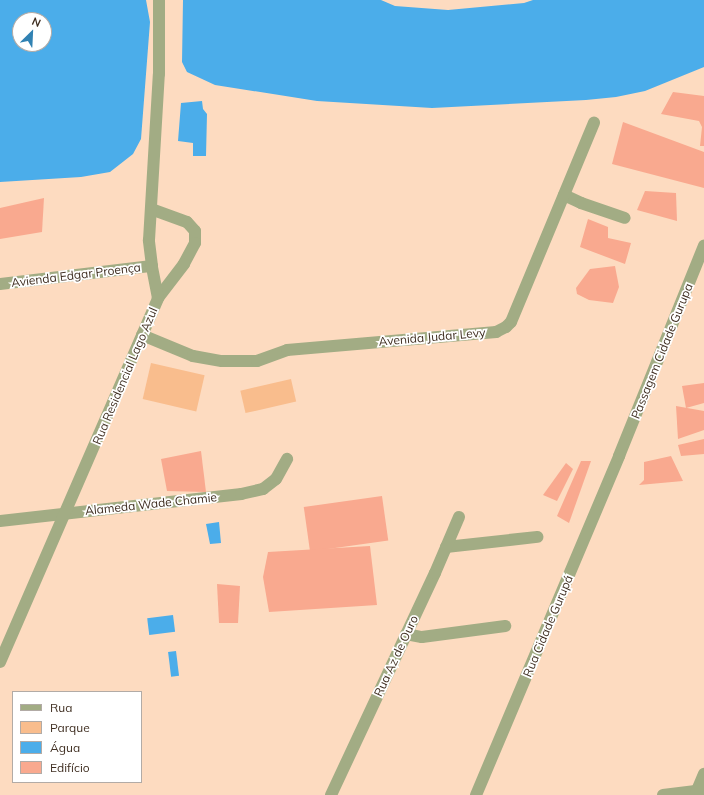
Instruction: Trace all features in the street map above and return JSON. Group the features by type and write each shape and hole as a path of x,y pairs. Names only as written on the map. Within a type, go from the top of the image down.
{"street":[{"name":"Rua Residencial Lago Azul","path":"0,662 3,645 66,514 158,298 149,240 159,74 159,0"},
{"name":"Avenida Judar Levy","path":"142,335 193,356 222,362 257,361 287,350 496,332 506,327 511,322 594,123"},
{"path":"564,195 581,203 625,218"},
{"path":"151,209 187,222 195,231 195,243 184,264 158,298"},
{"name":"Passagem Cidade Gurupa","path":"619,456 704,246"},
{"name":"Avienda Edgar Proença","path":"0,284 152,266"},
{"name":"Rua Cidade Gurupá","path":"476,795 619,456"},
{"name":"Alameda Wade Chamie","path":"0,521 241,494 263,489 276,479 287,459"},
{"name":"Rua Az de Ouro","path":"331,795 459,517"},
{"path":"446,547 537,537"},
{"path":"406,634 422,637 505,626"},
{"path":"664,795 699,792 704,774"}],"green space":[{"path":"151,363 205,375 196,411 143,399"},
{"path":"291,379 296,401 246,413 240,391"}],"water":[{"path":"0,0 146,0 150,22 141,139 133,154 110,172 81,177 0,182"},
{"path":"183,0 381,0 395,6 448,10 524,3 533,0 704,0 704,67 645,91 616,97 586,100 432,108 317,101 215,85 187,72 182,62"},
{"path":"202,101 203,109 207,114 206,156 193,156 193,143 178,141 181,103"},
{"path":"219,522 221,543 210,544 206,524"},
{"path":"173,615 175,632 149,635 147,618"},
{"path":"176,651 179,676 171,677 168,652"}],"building":[{"path":"673,92 704,96 704,146 700,146 702,127 699,121 661,114"},
{"path":"623,122 704,152 704,188 612,164"},
{"path":"645,191 676,193 677,221 637,210"},
{"path":"44,198 42,232 0,239 0,208"},
{"path":"588,219 608,227 608,238 631,243 625,264 580,247"},
{"path":"615,266 619,287 613,303 589,300 577,294 576,288 590,269"},
{"path":"704,383 704,403 686,408 682,386"},
{"path":"676,406 704,411 704,430 678,439"},
{"path":"704,439 704,454 681,456 678,445"},
{"path":"201,451 206,492 167,491 161,459"},
{"path":"671,456 683,481 639,485 644,480 644,462"},
{"path":"581,461 591,461 569,523 557,516"},
{"path":"566,463 573,469 557,501 543,495"},
{"path":"382,496 388,541 310,552 304,507"},
{"path":"370,546 377,605 269,612 263,577 268,552"},
{"path":"217,584 240,586 238,623 219,623"}]}
